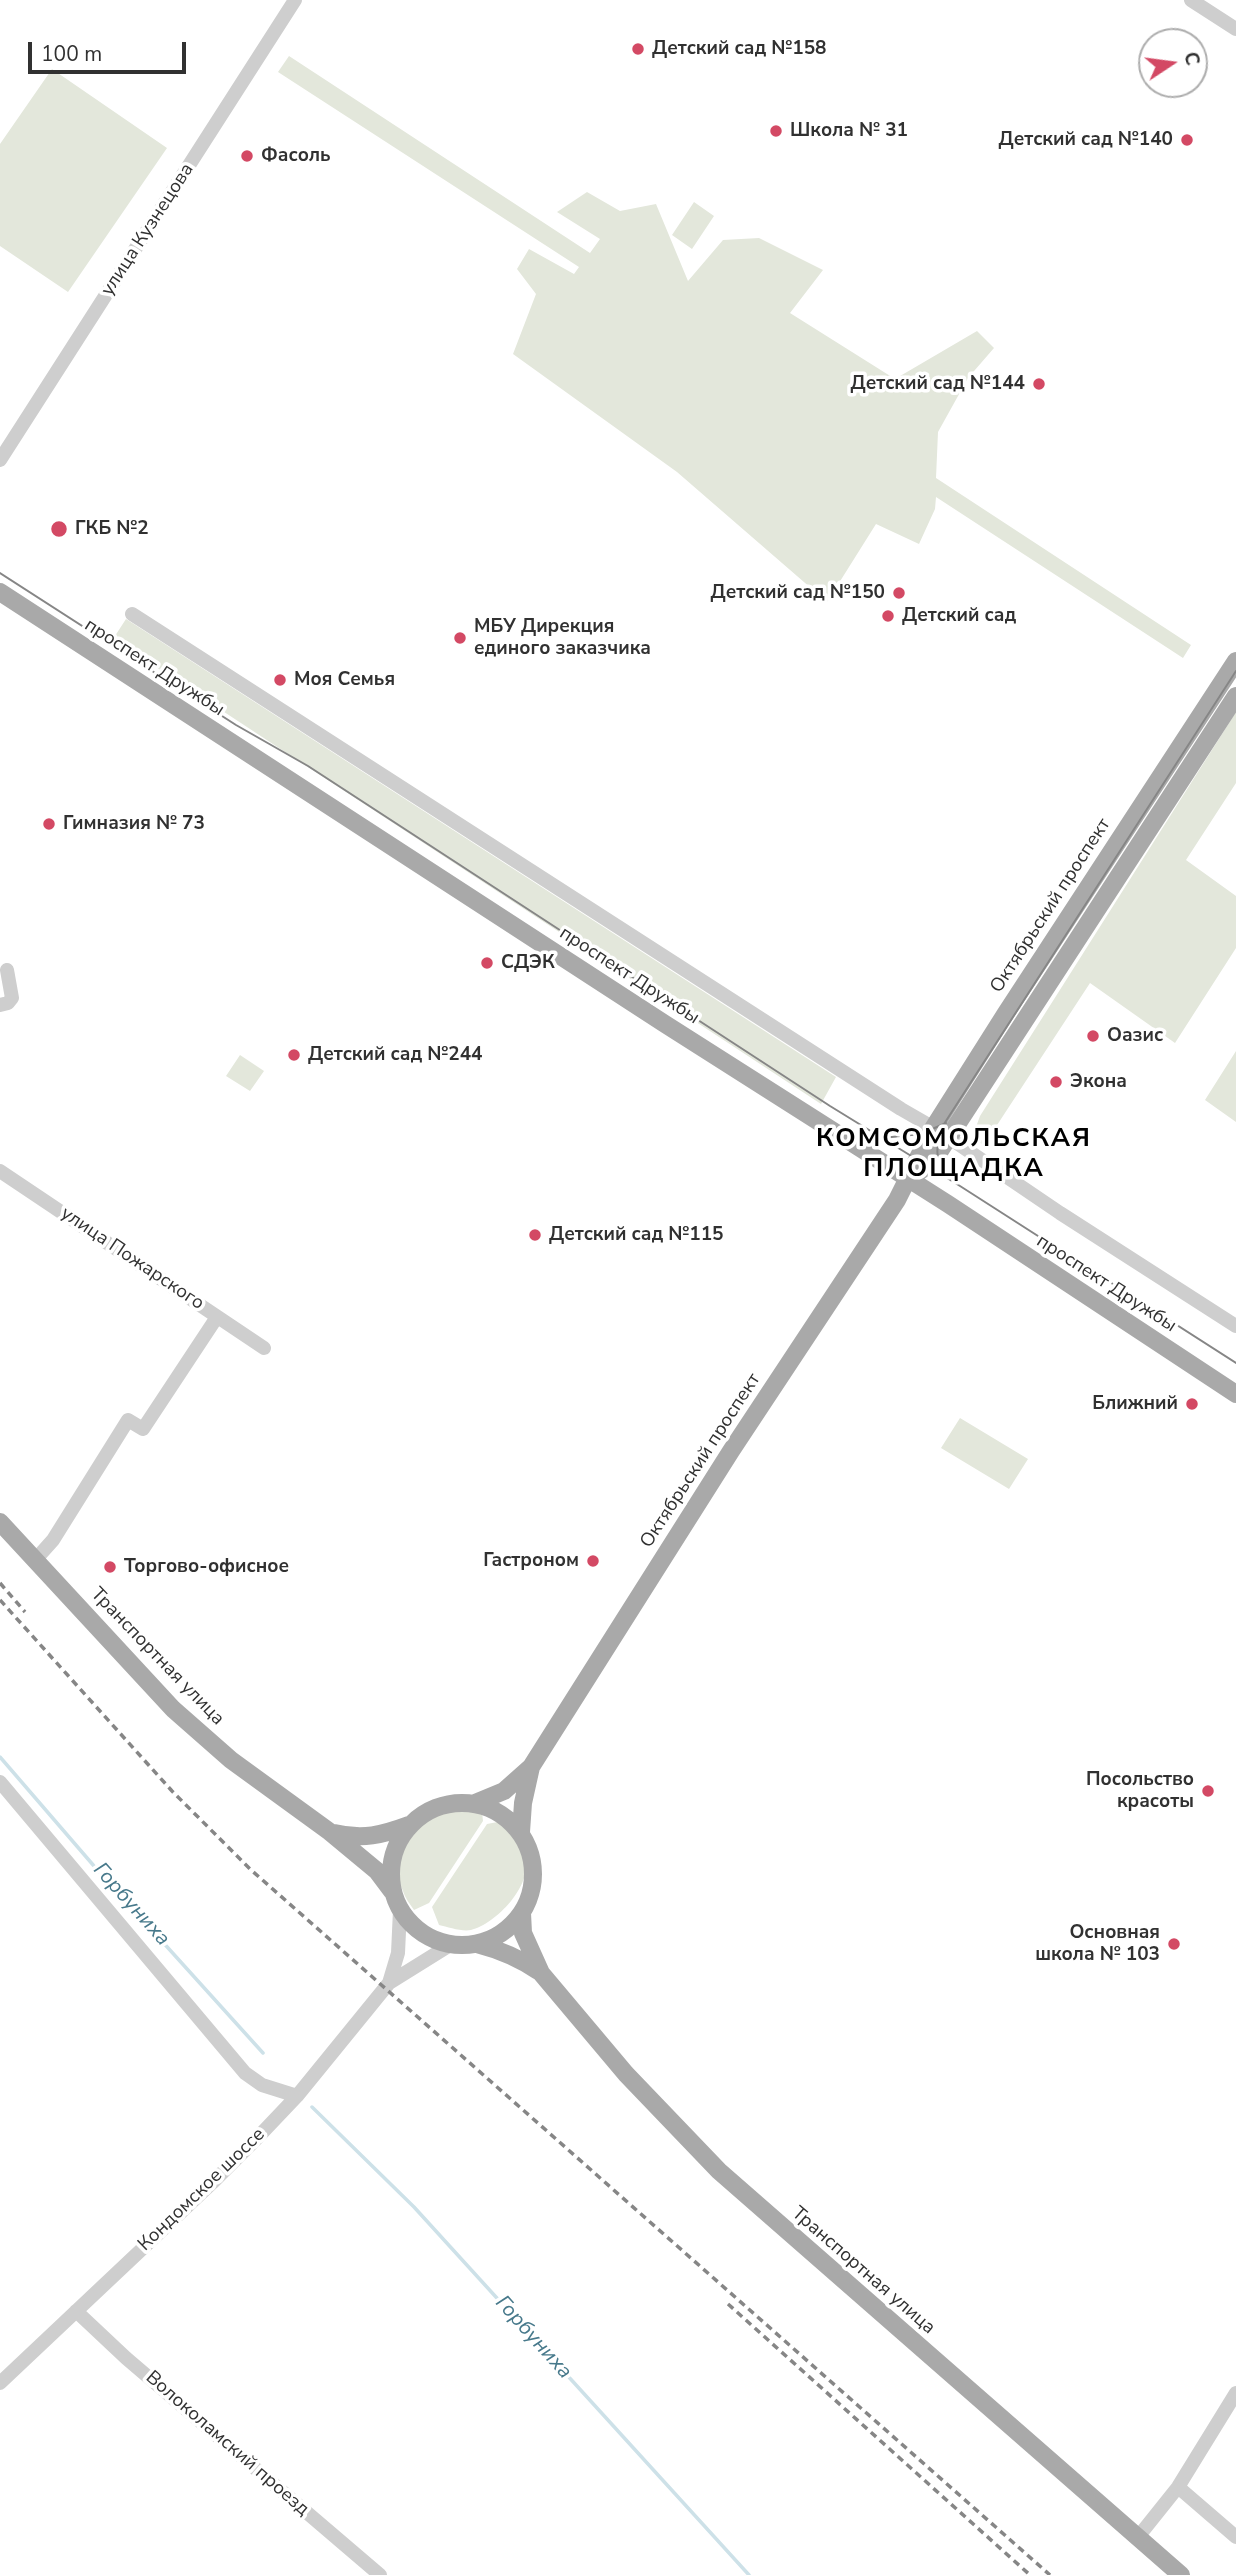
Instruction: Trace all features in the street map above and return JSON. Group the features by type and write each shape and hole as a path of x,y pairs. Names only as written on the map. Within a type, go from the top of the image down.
{"main road":[{"name":"проспект Дружбы","path":"0,592 1236,1394"},
{"name":"Октябрьский проспект","path":"475,1803 504,1791 531,1767 718,1472 909,1180 928,1165 941,1133 1236,660"},
{"name":"Октябрьский проспект","path":"941,1133 1236,695"},
{"name":"Транспортная улица","path":"0,1522 173,1709 230,1760 330,1832 377,1871 392,1891"},
{"name":"Октябрьский проспект","path":"521,1832 523,1803 531,1767"},
{"path":"451,1803 475,1803 500,1814 521,1832 530,1852 534,1872 531,1894 522,1913 510,1927 495,1938 477,1944 450,1945 421,1932 400,1910 392,1891 390,1868 396,1845 409,1825 428,1810 451,1803"},
{"name":"Транспортная улица","path":"330,1832 354,1838 379,1837 409,1825"},
{"name":"Транспортная улица","path":"522,1913 523,1933 541,1973"},
{"name":"Транспортная улица","path":"477,1944 520,1958 541,1973 626,2074 719,2171 1181,2575"}],"street":[{"name":"улица Кузнецова","path":"0,460 295,0"},
{"path":"1191,0 1236,29"},
{"path":"132,614 941,1133 1236,1326"},
{"path":"0,1005 8,1003 12,998 7,970"},
{"name":"улица Пожарского","path":"0,1171 264,1348"},
{"path":"36,1559 53,1540 128,1420 143,1429 217,1317"},
{"path":"0,1782 245,2073 262,2085 297,2096"},
{"name":"Кондомское шоссе","path":"389,1983 398,1953 400,1910"},
{"name":"Кондомское шоссе","path":"0,2383 212,2183 297,2096 389,1983 450,1945"},
{"name":"Волоколамский проезд","path":"76,2311 126,2358 380,2575"},
{"path":"1138,2538 1178,2487 1236,2393"},
{"path":"1178,2487 1236,2537"}],"shaded area":[{"path":"289,56 590,253 600,239 557,212 587,192 620,211 656,204 688,281 723,240 759,238 823,270 790,313 895,379 977,331 994,348 968,378 938,432 936,478 1191,645 1183,658 936,497 935,509 919,544 876,524 827,602 677,472 513,354 536,294 517,269 529,249 574,274 579,267 278,72"},
{"path":"52,69 167,148 68,292 0,246 0,144"},
{"path":"694,202 714,216 692,249 672,235"},
{"path":"126,619 836,1077 821,1104 113,639"},
{"path":"1236,712 1236,783 1186,860 1236,896 1236,948 1175,1043 1090,983 984,1145 972,1138 980,1116"},
{"path":"1236,1051 1236,1122 1205,1100"},
{"path":"240,1055 264,1071 250,1091 226,1076"},
{"path":"960,1418 1028,1459 1009,1489 941,1448"},
{"path":"463,1808 482,1812 483,1821 429,1903 414,1910 404,1894 398,1874 398,1859 403,1846 410,1834 433,1817"},
{"path":"503,1821 516,1838 525,1858 526,1869 518,1891 501,1912 481,1926 463,1930 439,1925 432,1907 487,1824"}],"waterway":[{"name":"Горбуниха","path":"0,1757 94,1866 263,2053"},
{"name":"Горбуниха","path":"312,2107 414,2207 749,2575"}],"tram line":[{"path":"0,573 236,725 308,766 830,1106 1236,1363"},
{"path":"945,1177 937,1151 944,1124 1236,671"},
{"path":"882,1138 921,1134 946,1123"}],"railway":[{"path":"0,1583 25,1612"},
{"path":"0,1600 172,1791 250,1869 1050,2575"},
{"path":"728,2304 1030,2575"}],"place":[{"name":"Детский сад №158","path":"638,49"},
{"name":"Школа № 31","path":"776,131"},
{"name":"Детский сад №140","path":"1187,140"},
{"name":"Фасоль","path":"247,156"},
{"name":"Детский сад №144","path":"1039,384"},
{"name":"ГКБ №2","path":"59,529"},
{"name":"Детский сад №150","path":"899,593"},
{"name":"Детский сад","path":"888,616"},
{"name":"МБУ Дирекция единого заказчика","path":"460,638"},
{"name":"Моя Семья","path":"280,680"},
{"name":"Гимназия № 73","path":"49,824"},
{"name":"СДЭК","path":"487,963"},
{"name":"Оазис","path":"1093,1036"},
{"name":"Детский сад №244","path":"294,1055"},
{"name":"Экона","path":"1056,1082"},
{"name":"Детский сад №115","path":"535,1235"},
{"name":"Ближний","path":"1192,1404"},
{"name":"Гастроном","path":"593,1561"},
{"name":"Торгово-офисное","path":"110,1567"},
{"name":"Посольство красоты","path":"1208,1791"},
{"name":"Основная школа № 103","path":"1174,1944"}],"district":[{"name":"КОМСОМОЛЬСКАЯ ПЛОЩАДКА","path":"954,1155"}]}
